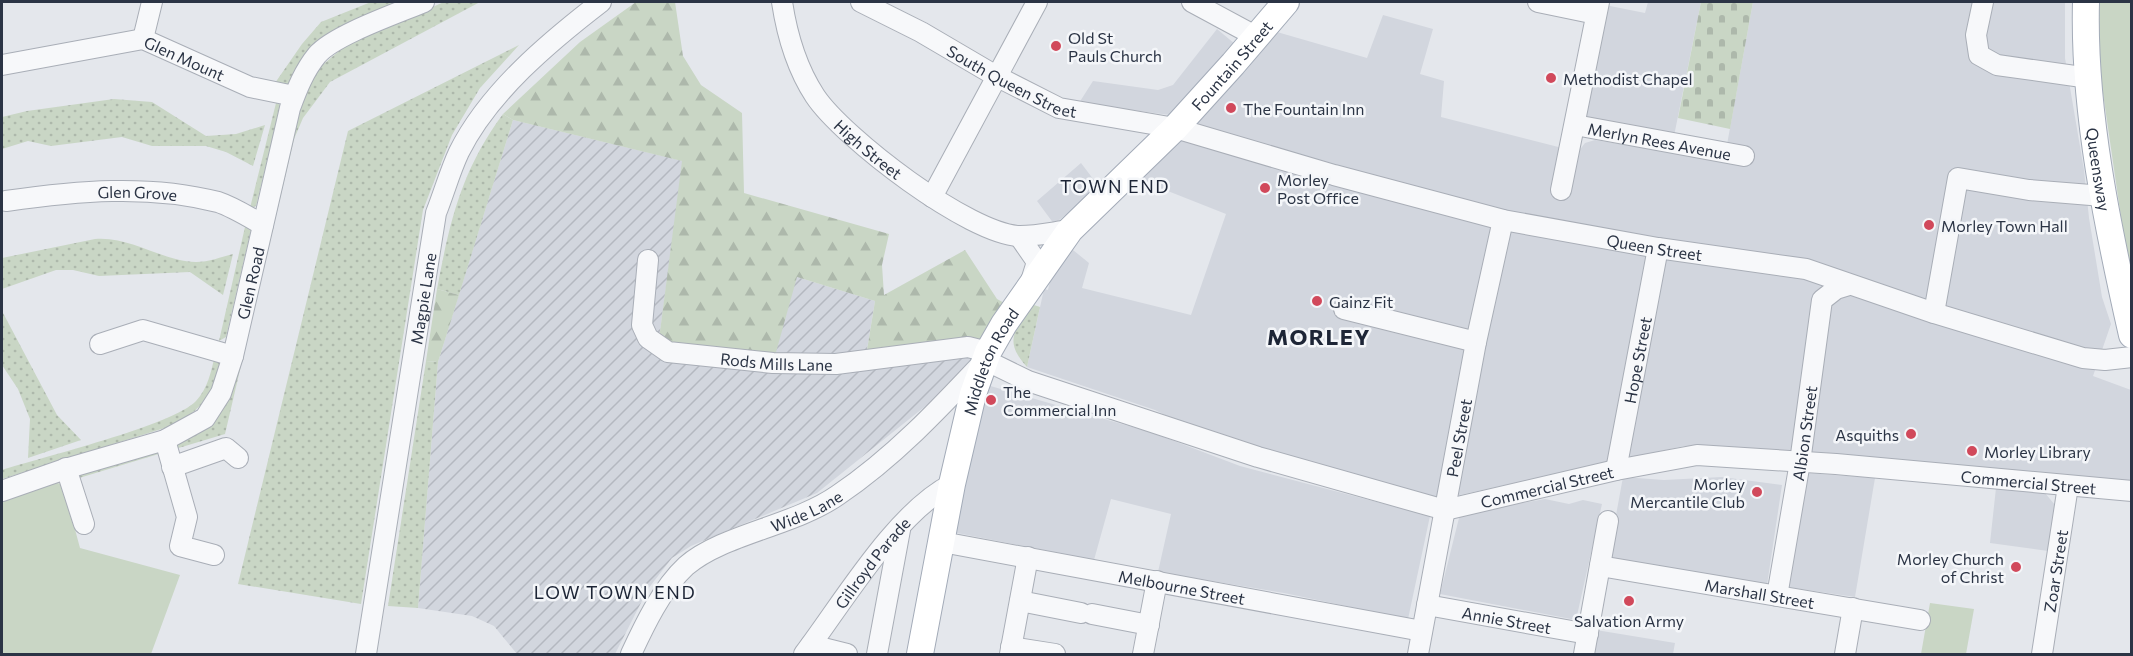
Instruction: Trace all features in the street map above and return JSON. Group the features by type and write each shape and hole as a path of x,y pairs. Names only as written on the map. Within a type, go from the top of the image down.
{"main road":[{"name":"Fountain Street","path":"1175,128 1286,2"},
{"name":"Queensway","path":"2086,2 2089,78 2103,196 2132,335"},
{"name":"Middleton Road","path":"920,654 952,484 973,394 986,356 1070,230 1175,128"}],"street":[{"path":"143,39 152,2"},
{"name":"Glen Road","path":"2,491 66,468 165,440 206,418 221,393 233,356 294,96 300,81 318,53 338,40 424,2"},
{"name":"Magpie Lane","path":"366,654 436,213 459,152 489,106 541,52 601,2"},
{"name":"High Street","path":"782,2 793,52 806,80 824,109 853,138 932,197 994,231 1019,236 1070,230"},
{"name":"South Queen Street","path":"861,2 889,7 996,76 1059,108 1175,128"},
{"path":"932,197 1037,2"},
{"path":"1192,2 1257,37"},
{"path":"1538,2 1598,8 1561,190"},
{"path":"1983,2 1976,35 1979,55 1997,65 2089,78"},
{"name":"Glen Mount","path":"2,66 143,39 250,87 294,96"},
{"name":"Merlyn Rees Avenue","path":"1575,125 1744,156"},
{"name":"Queen Street","path":"1175,128 1334,175 1503,220 1658,248 1806,269 1934,313 2083,358 2105,360 2132,357"},
{"path":"1934,313 1958,178 2029,189 2103,196"},
{"name":"Glen Grove","path":"6,201 79,190 175,194 220,203 263,225"},
{"name":"Peel Street","path":"1418,654 1476,342 1503,220"},
{"path":"1019,236 1037,262 1026,293"},
{"name":"Hope Street","path":"1616,470 1658,248"},
{"name":"Rods Mills Lane","path":"648,260 642,325 648,338 668,352 773,363 836,364 968,347 986,356"},
{"name":"Albion Street","path":"1777,596 1800,462 1822,300 1836,289 1849,285"},
{"path":"1344,309 1476,342"},
{"path":"100,344 143,330 233,356"},
{"name":"Commercial Street","path":"986,356 1028,381 1258,457 1445,510 1616,470 1697,455 2132,491"},
{"name":"Wide Lane","path":"631,654 660,601 686,566 707,553 780,525 837,496 900,446 986,356"},
{"path":"165,440 187,518 180,546 214,555"},
{"path":"172,467 226,448 238,458"},
{"path":"66,468 84,524"},
{"name":"Gillroyd Parade","path":"807,650 901,527 923,502 952,484"},
{"name":"Zoar Street","path":"2042,654 2068,486"},
{"path":"1584,654 1608,521"},
{"path":"877,654 901,527"},
{"name":"Melbourne Street","path":"942,542 1422,631"},
{"path":"1028,557 1011,651 1055,654"},
{"name":"Marshall Street","path":"1600,566 1920,620"},
{"path":"1143,654 1157,581"},
{"path":"1020,601 1149,625"},
{"name":"Annie Street","path":"1427,605 1588,634"},
{"path":"1845,654 1853,608"},
{"path":"807,650 847,654"}],"shaded area":[{"path":"1648,2 1701,2 1674,136 1583,120 1605,5 1645,13"},
{"path":"1753,2 2065,2 2065,58 2102,297 2111,324 2093,376 2131,390 2131,483 1818,452 1752,452 1684,446 1432,501 1195,430 1155,410 1027,367 1044,289 1048,290 1052,272 1073,250 1089,263 1082,288 1191,315 1226,214 1140,180 1277,32 1367,58 1383,15 1433,29 1420,74 1444,81 1441,117 1578,152 1585,143 1595,140 1724,161"},
{"path":"1217,29 1235,44 1177,116 1079,103 1093,81 1158,90 1173,85"},
{"path":"513,120 683,161 658,347 797,277 875,301 866,355 987,340 943,392 817,493 691,546 672,558 648,589 615,654 517,654 494,626 472,616 418,608 438,362"},
{"path":"1081,163 1100,188 1054,224 1037,201"},
{"path":"987,385 1153,433 1240,466 1430,516 1408,619 1284,593 1158,572 1171,514 1111,499 1094,560 952,532"},
{"path":"1806,473 1875,478 1855,597 1787,587"},
{"path":"1623,477 1664,480 1722,477 1782,485 1767,585 1608,559"},
{"path":"1996,488 2045,493 2055,505 2048,551 1990,543"},
{"path":"1545,499 1569,504 1583,500 1602,504 1576,620 1440,594 1460,514"},
{"path":"1596,630 1675,643 1673,654 1592,654"}],"green space":[{"path":"371,2 403,2 288,87 275,83 302,44 321,22"},
{"path":"444,2 480,2 330,82 303,118 294,139 225,434 79,478 77,472 211,421 299,100 319,68 346,45"},
{"path":"636,2 675,2 683,56 701,85 742,113 744,193 889,234 882,265 884,295 965,250 997,299 1008,305 987,340 866,356 875,301 797,277 773,363 658,347 682,161 513,120 503,114 580,42"},
{"path":"1701,2 1753,2 1730,129 1678,118"},
{"path":"2097,2 2131,2 2131,286 2097,52"},
{"path":"519,45 480,88 452,135 423,210 361,604 238,584 348,131"},
{"path":"114,99 152,102 206,136 236,134 265,125 253,166 226,152 206,146 152,146 122,137 51,146 28,141 2,149 2,117 27,111"},
{"path":"276,103 281,105 256,206 250,208"},
{"path":"503,114 513,120 459,295 437,289 459,197 477,156"},
{"path":"245,227 251,230 226,337 219,341"},
{"path":"95,239 121,241 183,261 206,261 233,254 223,295 190,272 99,276 73,270 56,270 2,289 2,258"},
{"path":"437,289 459,295 438,362 426,361"},
{"path":"1031,304 1040,307 1027,367 1015,350 1014,336"},
{"path":"2,311 57,415 81,440 28,458 30,419 18,389 2,365"},
{"path":"215,355 221,365 209,395 190,414 171,426 2,479 2,470 105,440 183,410 196,401 203,391"},
{"path":"426,361 438,362 418,608 388,606"},
{"path":"55,482 63,485 80,548 180,575 151,654 2,654 2,501"},
{"path":"1930,603 1974,609 1966,654 1921,654"}],"place":[{"name":"Old St Pauls Church","path":"1056,46"},
{"name":"Methodist Chapel","path":"1551,78"},
{"name":"The Fountain Inn","path":"1231,108"},
{"name":"Morley Post Office","path":"1265,188"},
{"name":"Morley Town Hall","path":"1929,225"},
{"name":"Gainz Fit","path":"1317,301"},
{"name":"The Commercial Inn","path":"991,400"},
{"name":"Asquiths","path":"1911,434"},
{"name":"Morley Library","path":"1972,451"},
{"name":"Morley Mercantile Club","path":"1757,492"},
{"name":"Morley Church of Christ","path":"2016,567"},
{"name":"Salvation Army","path":"1629,601"}],"district":[{"name":"TOWN END","path":"1115,186"},
{"name":"MORLEY","path":"1319,336"},
{"name":"LOW TOWN END","path":"615,592"}]}
